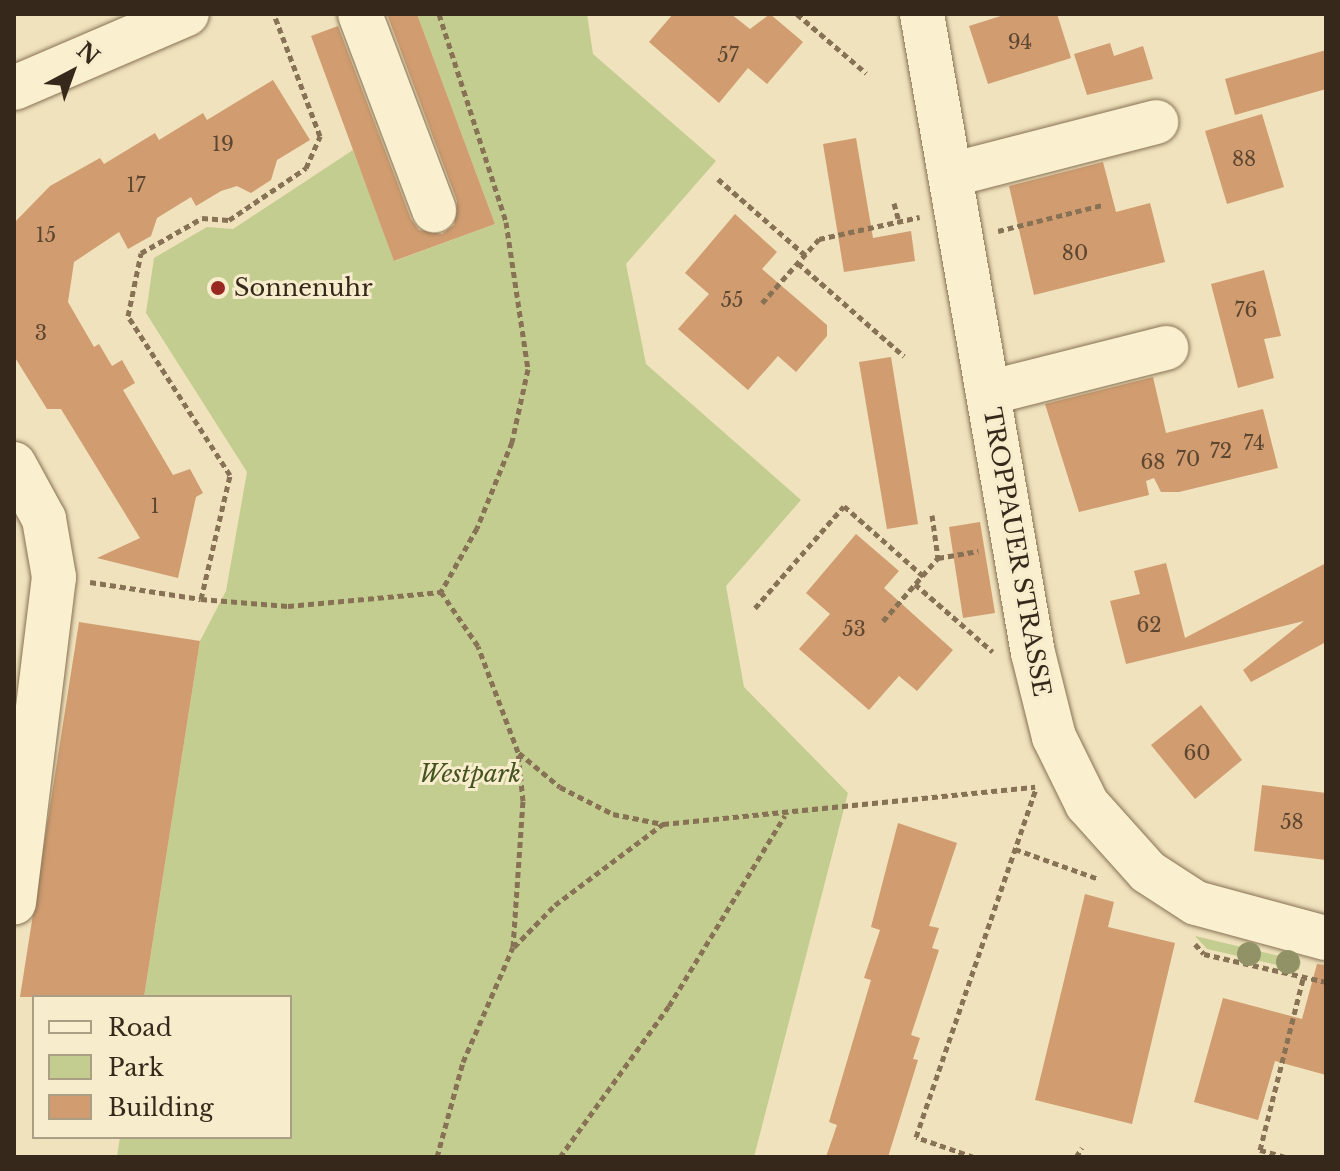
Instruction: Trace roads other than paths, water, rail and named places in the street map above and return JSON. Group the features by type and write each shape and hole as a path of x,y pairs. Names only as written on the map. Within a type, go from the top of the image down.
{"street":[{"path":"14,88 187,14"},
{"path":"360,14 434,210"},
{"name":"TROPPAUER STRASSE","path":"922,14 1014,545 1054,737 1087,804 1148,872 1196,903 1326,938"},
{"path":"956,208 1156,122"},
{"path":"988,393 1166,348"},
{"path":"14,464 44,519 54,577 14,903"}],"place":[{"name":"Sonnenuhr","path":"218,288"}],"park label":[{"name":"Westpark","path":"470,774"}]}
